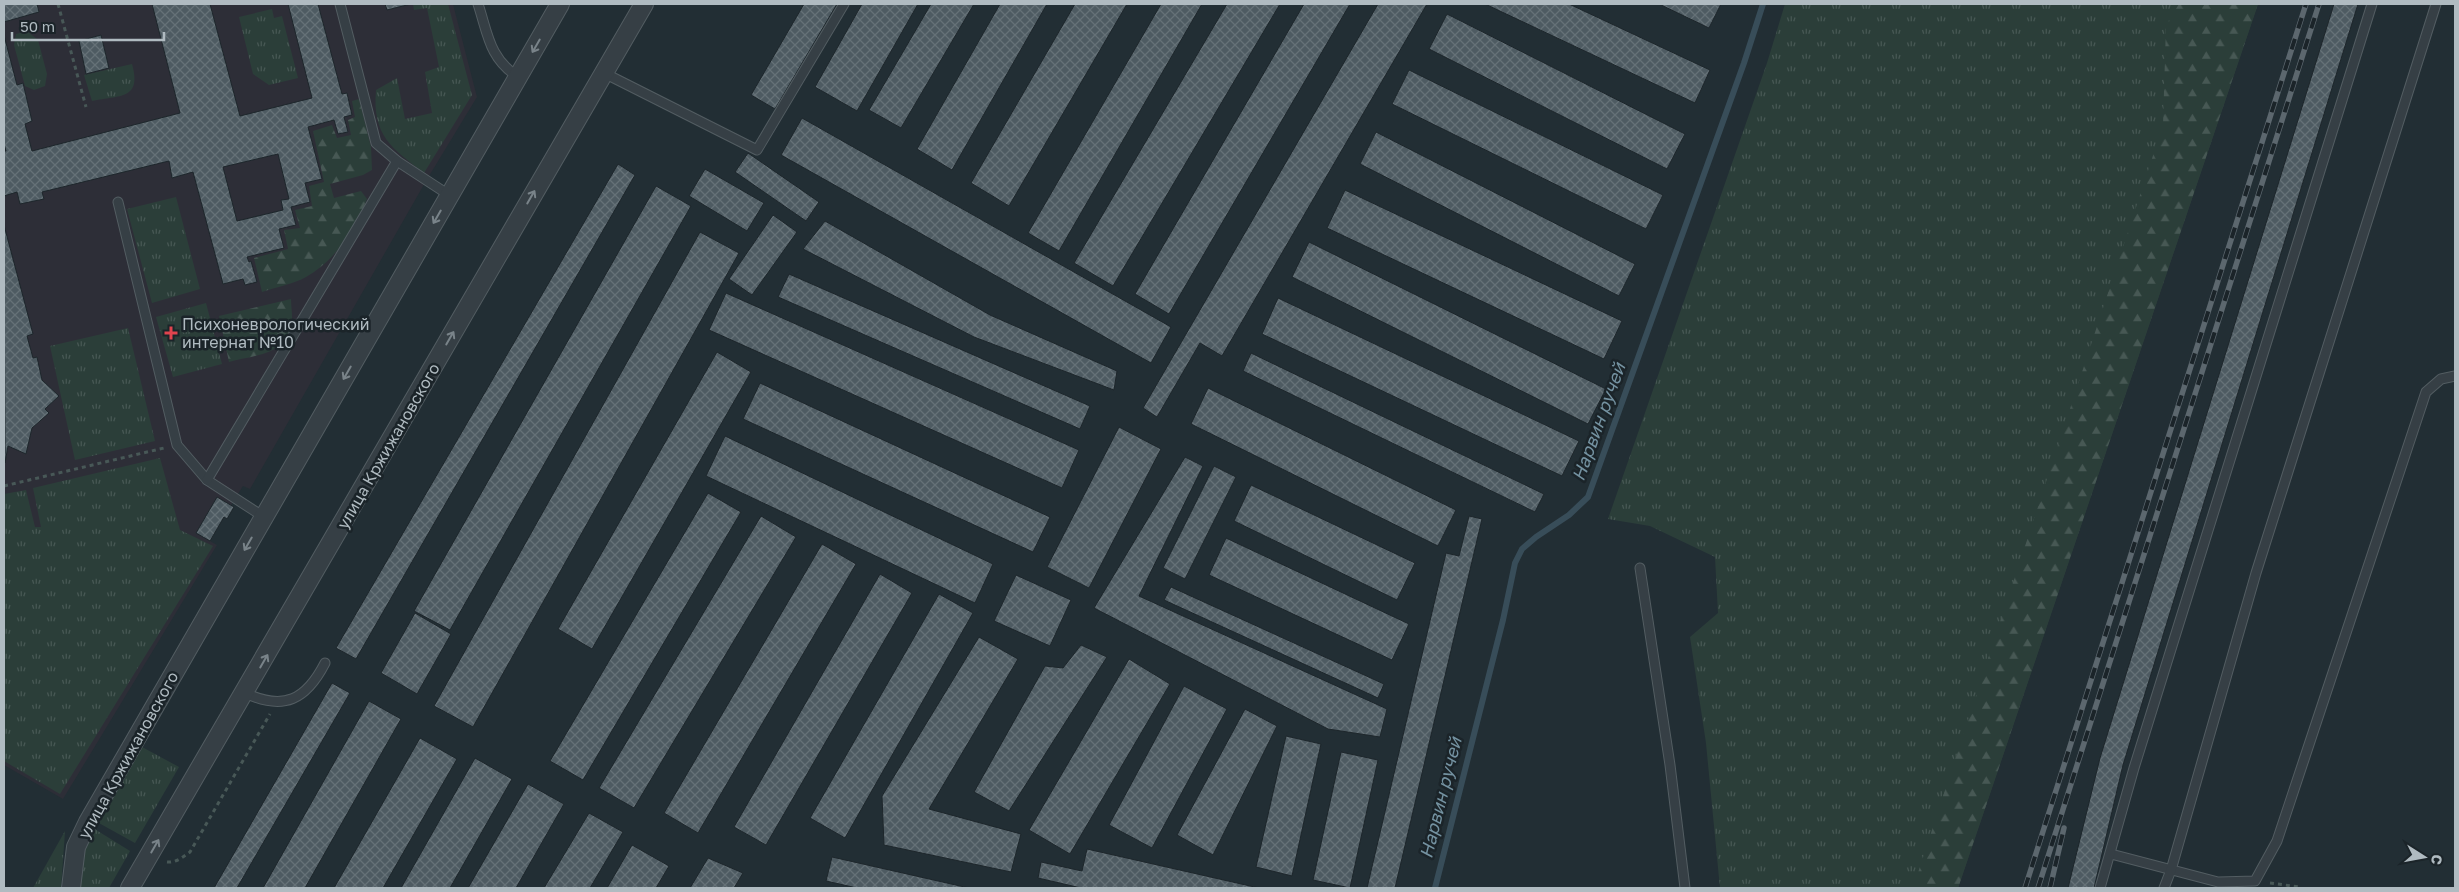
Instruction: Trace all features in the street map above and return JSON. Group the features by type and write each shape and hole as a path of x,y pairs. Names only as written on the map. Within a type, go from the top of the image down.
{"street":[{"name":"улица Кржижановского","path":"71,888 76,847 88,822 560,4"},
{"name":"улица Кржижановского","path":"130,888 644,4"}],"lane":[{"path":"340,4 376,143 397,161 449,195"},
{"path":"478,4 494,54 503,67 518,76"},
{"path":"604,73 757,150 844,4"},
{"path":"2100,888 2112,854 2137,758 2372,4"},
{"path":"2164,888 2171,870 2256,573 2436,4"},
{"path":"207,480 397,161"},
{"path":"118,202 177,445 207,480 264,517"},
{"path":"2112,854 2218,882 2255,882 2277,841 2426,392 2441,379 2455,376"},
{"path":"1640,568 1670,765 1685,888"},
{"path":"245,692 274,701 289,701 304,693 316,681 325,663"}],"path":[{"path":"58,4 86,107"},
{"path":"4,486 177,445"},
{"path":"160,861 172,862 190,852 270,718 274,701"},
{"path":"2255,882 2300,887"}],"shaded area":[{"name":"Психоневрологический интернат №10","path":"4,4 453,4 477,97 426,181 250,489 243,486 231,505 210,541 217,545 63,799 4,765"}],"green space":[{"path":"413,4 448,4 472,95 424,173 402,156 387,139 377,119 376,106 376,90 397,78 405,119 432,113 425,72 439,67 427,8 414,10"},
{"path":"1785,4 2258,4 1958,888 1720,888 1706,743 1690,637 1718,613 1715,557 1650,526 1608,519 1767,63"},
{"path":"2179,4 2258,4 1958,888 1913,888 2163,125 2166,25"},
{"path":"272,9 274,18 282,16 298,78 269,85 253,74 239,17"},
{"path":"27,31 38,40 47,74 45,86 34,90 25,86 14,45 16,34"},
{"path":"132,64 134,84 131,90 120,96 92,101 84,75"},
{"path":"359,99 371,147 372,170 363,175 330,184 334,198 361,191 367,199 357,221 335,253 316,270 296,282 262,292 254,258 288,249 284,230 300,228 295,210 312,206 309,186 324,182 313,131 332,125 337,138 351,135 348,120 355,117 352,101"},
{"path":"176,197 200,289 152,303 127,209"},
{"path":"291,299 291,327 286,339 273,350 229,362 219,316"},
{"path":"206,303 222,364 173,377 156,317"},
{"path":"128,328 155,441 75,460 50,346"},
{"path":"160,458 180,530 213,546 60,794 4,761 4,494 26,490 35,527 41,527 33,488"},
{"path":"142,747 179,767 135,843 97,822"},
{"path":"93,828 130,851 109,888 78,888 86,843"},
{"path":"65,831 61,888 33,888"}],"building":[{"path":"4,4 37,4 39,12 4,22"},
{"path":"152,4 210,4 240,116 312,98 288,4 318,4 342,94 347,93 352,115 344,117 348,132 338,134 334,120 308,127 322,179 305,183 310,202 291,207 296,225 279,229 284,248 247,257 249,262 251,261 257,282 245,285 243,279 223,284 193,172 172,178 169,161 42,192 44,199 20,204 17,192 4,196 4,151 6,151 4,144 4,35 17,85 23,83 32,121 25,124 32,151 180,113","holes":["278,154 289,199 281,200 283,210 237,221 223,167"]},
{"path":"385,4 411,4 387,10"},
{"path":"804,4 837,4 775,109 751,95"},
{"path":"862,4 918,4 857,111 815,87"},
{"path":"931,4 974,4 901,128 869,110"},
{"path":"1000,4 1047,4 952,170 917,149"},
{"path":"1075,4 1127,4 1009,206 971,183"},
{"path":"1161,4 1202,4 1059,251 1028,233"},
{"path":"1227,4 1280,4 1113,286 1074,263"},
{"path":"1304,4 1350,4 1169,314 1135,294"},
{"path":"1378,4 1427,4 1222,356 1200,343 1157,417 1143,408"},
{"path":"1485,4 1569,4 1710,70 1695,103"},
{"path":"1659,4 1721,4 1709,28"},
{"path":"2334,4 2358,4 2123,765 2094,888 2068,888 2100,758"},
{"path":"1447,14 1685,134 1667,169 1429,49"},
{"path":"101,35 109,68 86,74 79,41"},
{"path":"1409,70 1663,195 1646,229 1392,104"},
{"path":"802,118 1171,327 1151,363 781,155"},
{"path":"1376,132 1635,264 1619,296 1360,164"},
{"path":"748,153 819,202 806,221 735,172"},
{"path":"618,164 635,175 356,659 336,648"},
{"path":"705,169 764,203 747,231 689,196"},
{"path":"656,186 691,206 450,630 414,611"},
{"path":"1345,190 1622,321 1604,359 1327,228"},
{"path":"773,215 797,232 752,295 729,279"},
{"path":"825,221 990,315 1117,371 1114,390 974,337 803,249"},
{"path":"4,225 33,334 27,336 33,358 37,357 42,380 59,396 45,409 49,413 32,428 26,454 8,446 5,463"},
{"path":"700,232 739,253 473,727 434,706"},
{"path":"1309,242 1606,389 1588,424 1292,277"},
{"path":"789,274 1090,406 1080,429 778,297"},
{"path":"726,293 1079,450 1062,488 709,330"},
{"path":"1278,298 1579,441 1562,476 1262,334"},
{"path":"717,352 751,372 592,649 558,629"},
{"path":"1251,353 1544,494 1535,512 1243,371"},
{"path":"760,383 1050,517 1033,552 743,419"},
{"path":"1208,388 1456,510 1438,546 1191,424"},
{"path":"1119,427 1161,449 1089,588 1047,567"},
{"path":"725,436 993,564 975,603 706,476"},
{"path":"1185,457 1203,466 1139,596 1387,709 1380,737 1328,729 1094,608"},
{"path":"1214,466 1236,477 1185,579 1163,568"},
{"path":"1251,485 1415,563 1397,600 1234,521"},
{"path":"708,493 741,512 583,780 550,761"},
{"path":"217,497 234,507 227,519 224,517 210,541 196,533"},
{"path":"761,516 796,537 634,808 599,788"},
{"path":"1469,516 1482,519 1395,888 1367,888 1446,553 1459,556"},
{"path":"1226,538 1409,624 1392,660 1209,575"},
{"path":"822,544 856,564 698,833 664,813"},
{"path":"880,574 912,593 766,845 734,827"},
{"path":"1016,575 1071,600 1050,646 994,621"},
{"path":"1171,587 1384,684 1378,698 1164,600"},
{"path":"939,594 973,613 845,838 810,818"},
{"path":"415,613 451,634 417,694 381,673"},
{"path":"979,637 1018,659 929,809 1021,834 1011,872 884,845 882,796"},
{"path":"1081,645 1107,657 1009,811 974,792 1045,666 1063,668"},
{"path":"1129,659 1170,684 1070,854 1029,830"},
{"path":"332,683 350,693 237,888 214,888"},
{"path":"1184,686 1227,709 1152,848 1109,825"},
{"path":"369,701 401,719 305,888 263,888"},
{"path":"1245,709 1277,726 1213,855 1177,835"},
{"path":"1286,736 1321,744 1292,876 1256,867"},
{"path":"420,738 457,759 383,888 334,888"},
{"path":"1341,752 1378,760 1350,888 1313,880"},
{"path":"475,758 512,779 450,888 401,888"},
{"path":"528,784 564,804 516,888 468,888"},
{"path":"589,813 623,832 590,888 544,888"},
{"path":"632,845 669,866 656,888 607,888"},
{"path":"1087,849 1259,888 1081,888 1038,878 1041,862 1082,871"},
{"path":"832,857 969,888 857,888 826,881"},
{"path":"708,858 743,873 734,888 690,888"}],"waterway":[{"name":"Нарвин ручей","path":"1435,888 1503,620 1515,563 1522,549 1536,537 1569,515 1588,497 1744,63 1763,4"}],"railway":[{"path":"2025,888 2306,4"},
{"path":"2038,888 2319,4"},
{"path":"2050,888 2064,828"}],"place":[{"name":"Психоневрологический интернат №10","path":"171,333"}]}
